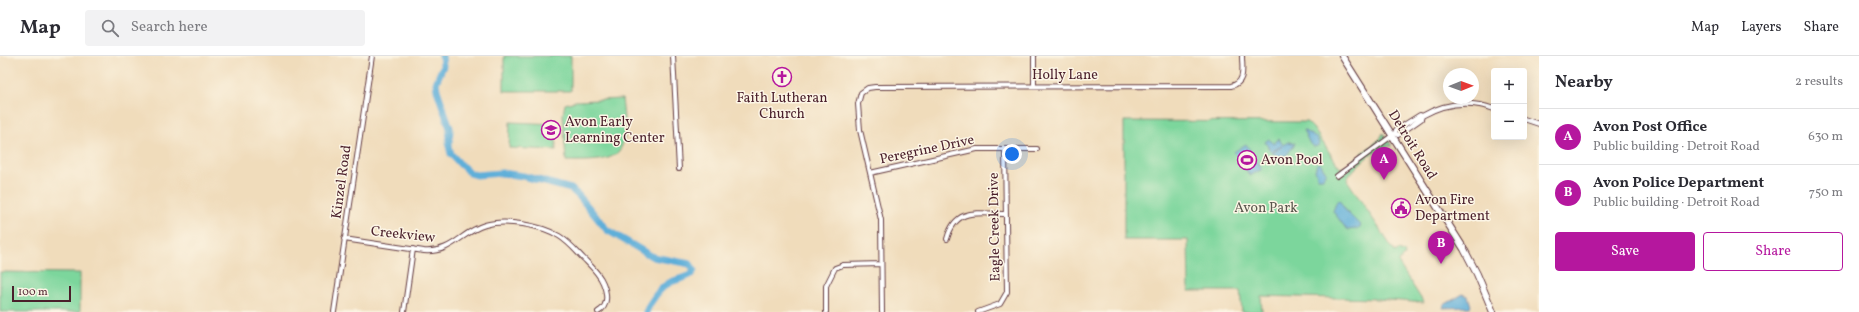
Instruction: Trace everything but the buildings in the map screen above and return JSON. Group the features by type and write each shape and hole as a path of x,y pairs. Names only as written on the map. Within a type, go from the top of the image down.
{"main road":[{"name":"Detroit Road","path":"1342,56 1394,135 1469,257 1493,312"}],"street":[{"name":"Kinzel Road","path":"334,312 372,56"},
{"path":"673,56 679,169"},
{"path":"1034,56 1034,86"},
{"name":"Holly Lane","path":"870,173 860,130 858,109 859,96 863,91 875,87 1231,86 1237,84 1242,76 1242,56"},
{"path":"1337,176 1394,135 1396,130 1420,115 1422,116 1436,108 1459,104 1473,104 1491,108"},
{"path":"1527,120 1539,124"},
{"name":"Eagle Creek Drive","path":"978,312 1000,304 1006,295 1005,149"},
{"name":"Peregrine Drive","path":"870,173 971,150 1037,149"},
{"path":"870,173 881,220 882,312"},
{"path":"947,239 952,224 960,217 970,214 1006,214"},
{"name":"Creekview","path":"344,239 435,251 446,248 476,229 500,223 542,229 558,236 568,243 595,269 603,283 606,295 606,304 598,312"},
{"path":"404,312 414,249"},
{"path":"826,312 826,286 835,268 843,265 881,264"}],"green space":[{"path":"504,56 571,56 571,91 504,91"},
{"path":"622,99 624,133 622,144 618,152 611,157 600,160 566,161 563,114 565,104 575,101"},
{"name":"Avon Park","path":"1124,121 1307,122 1313,128 1340,168 1345,167 1380,139 1383,133 1392,146 1380,148 1366,158 1354,170 1347,180 1395,252 1398,250 1404,252 1405,256 1399,261 1399,264 1424,303 1378,299 1261,296 1262,312 1242,312 1240,291 1189,291 1188,240 1124,240"},
{"path":"510,122 557,124 556,150 509,148"},
{"path":"0,272 80,273 80,312 0,312"}],"water":[{"path":"1303,130 1318,139 1319,145 1315,147 1310,144"},
{"name":"Avon Pool","path":"1269,139 1273,144 1279,139 1283,145 1288,142 1295,143 1287,155 1279,157 1272,153 1282,146 1271,152 1265,142"},
{"name":"Avon Pool","path":"1246,144 1262,169 1250,176 1234,152"},
{"path":"1320,163 1326,172 1323,178 1318,178 1315,170 1317,164"},
{"path":"1339,200 1346,211 1361,226 1357,229 1347,230 1333,211 1337,201"},
{"path":"1463,294 1468,296 1470,307 1443,308 1444,305"}],"waterway":[{"path":"442,56 443,66 436,83 450,128 449,146 451,154 470,173 476,175 502,173 523,176 571,189 579,196 607,230 653,257 690,264 694,270 692,274 671,282 663,287 653,299 646,312"}],"place":[{"name":"Faith Lutheran Church","path":"782,77"},
{"name":"Avon Early Learning Center","path":"551,130"},
{"name":"Avon Pool","path":"1247,160"},
{"name":"Avon Post Office","path":"1384,180"},
{"name":"Avon Fire Department","path":"1401,208"},
{"name":"Avon Police Department","path":"1441,264"}]}
